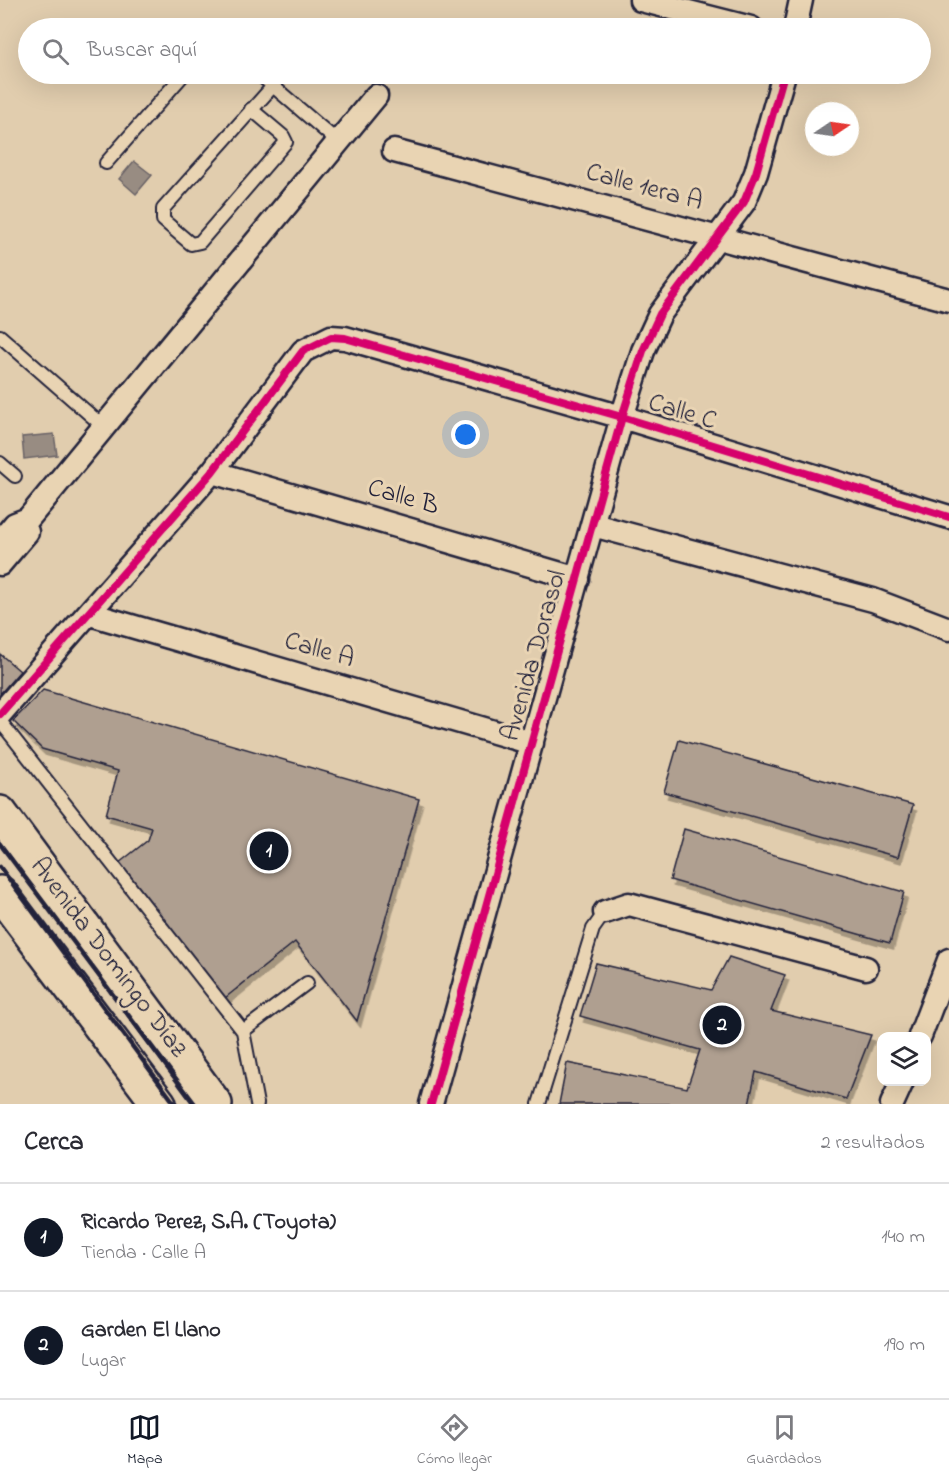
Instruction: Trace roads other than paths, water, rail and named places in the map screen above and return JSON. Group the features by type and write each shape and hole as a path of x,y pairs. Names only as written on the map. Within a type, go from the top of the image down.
{"main road":[{"name":"Avenida Domingo Díaz","path":"0,813 215,1104"},
{"name":"Avenida Domingo Díaz","path":"0,893 159,1104"}],"street":[{"path":"640,0 711,18"},
{"path":"797,18 801,0"},
{"name":"Avenida Dorasol","path":"431,1104 622,417 643,351 660,314 744,202 756,173 780,84"},
{"path":"0,542 15,524 28,519 376,96"},
{"name":"Calle 1era A","path":"394,152 949,300"},
{"name":"Calle C","path":"212,472 303,351 331,337 345,338 622,417 949,517"},
{"path":"0,714 90,614 212,472"},
{"name":"Calle B","path":"212,472 578,579"},
{"path":"0,564 28,531 28,519"},
{"path":"593,525 873,600 949,629"},
{"name":"Calle A","path":"90,614 532,743"},
{"path":"605,912 629,904 866,968"},
{"path":"922,1032 949,960"},
{"path":"892,1104 900,1086"}],"lane":[{"path":"106,163 175,84"},
{"path":"271,84 338,142"},
{"path":"251,109 283,136 286,142 200,242 191,244 163,220 163,209 251,109 273,86"},
{"path":"0,336 104,427"},
{"path":"0,464 15,476"},
{"path":"0,721 243,1031 257,1104"},
{"path":"539,1104 593,929 605,912"},
{"path":"243,1031 307,983"}],"railway":[{"path":"0,844 195,1104"},
{"path":"0,867 175,1104"}],"place":[{"name":"Ricardo Perez, S.A. (Toyota)","path":"269,851"},
{"name":"Garden El Llano","path":"722,1025"}]}
